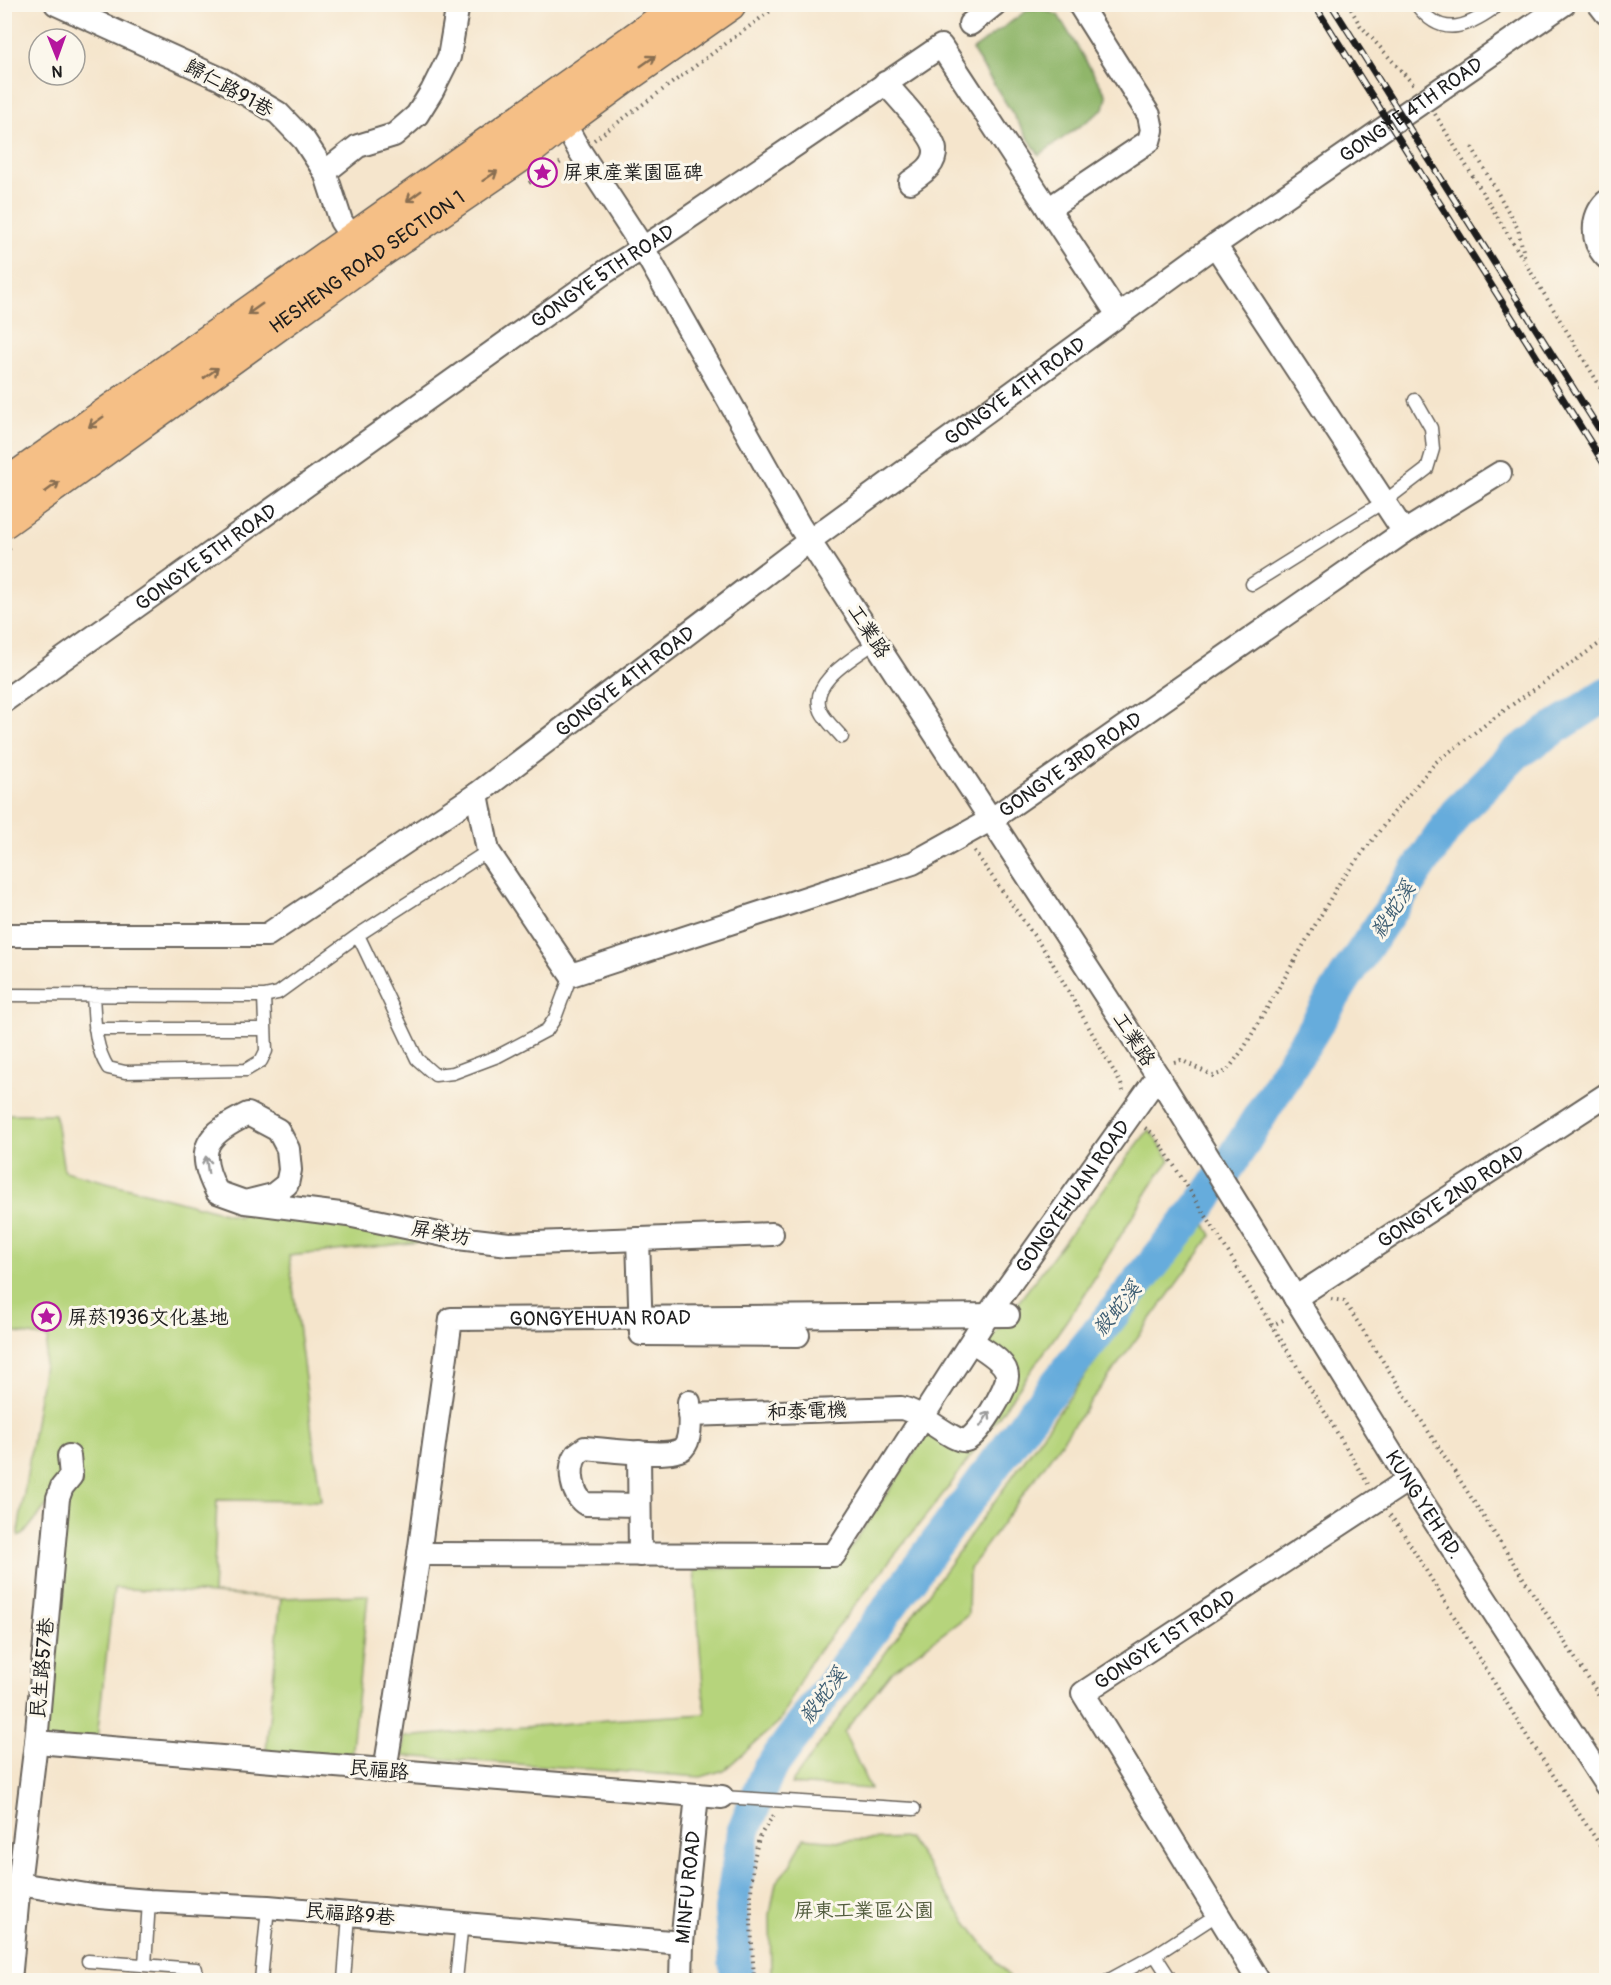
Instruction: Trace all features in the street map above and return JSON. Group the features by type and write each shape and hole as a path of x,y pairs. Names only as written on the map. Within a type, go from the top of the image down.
{"main road":[{"name":"HESHENG ROAD SECTION 1","path":"4,487 361,250 528,150 557,110 685,4"},
{"name":"HESHENG ROAD SECTION 1","path":"557,110 729,4"},
{"name":"HESHENG ROAD SECTION 1","path":"4,520 361,250"}],"street":[{"name":"歸仁路91巷","path":"56,4 221,80 278,113 304,140 325,172 341,221 361,250"},
{"path":"325,172 358,146 394,135 417,115 432,91 448,57 458,4"},
{"path":"970,24 995,4"},
{"path":"1048,209 1149,141 1152,130 1149,115 1079,4"},
{"name":"GONGYE 4TH ROAD","path":"477,794 809,541 1118,315 1215,245 1564,4"},
{"path":"1599,4 1606,13"},
{"name":"GONGYE 5TH ROAD","path":"4,701 604,272 941,46 1118,315"},
{"path":"885,83 929,136 935,150 933,162 927,170 910,182"},
{"name":"工業路","path":"557,110 585,159 643,248 809,541 1158,1076 1204,1154 1247,1220"},
{"path":"1606,202 1596,218 1594,231 1597,244 1606,257"},
{"path":"1215,245 1404,532"},
{"name":"GONGYE 3RD ROAD","path":"571,975 913,863 992,819 1404,532 1500,473"},
{"path":"4,935 267,935 477,794 488,851 571,975"},
{"name":"GONGYEHUAN ROAD","path":"419,1554 834,1555 972,1341 998,1315 1158,1076"},
{"name":"GONGYE 2ND ROAD","path":"1299,1304 1606,1095"},
{"name":"屏榮坊","path":"245,1202 348,1215 458,1238 509,1244 772,1234"},
{"name":"KUNG YEH RD.","path":"1247,1220 1408,1480 1606,1785"},
{"path":"638,1239 641,1335 798,1335"},
{"name":"GONGYEHUAN ROAD","path":"385,1771 419,1554 451,1319 998,1315"},
{"name":"和泰電機","path":"639,1505 586,1504 581,1501 573,1488 573,1467 577,1454 585,1448 665,1454 683,1448 688,1439 689,1408 901,1408 912,1410 956,1438 965,1441 974,1437 1002,1394 1007,1376 1003,1365 972,1341"},
{"path":"639,1452 640,1555"},
{"name":"民生路57巷","path":"10,1980 11,1884 36,1742 58,1498 70,1476 69,1456"},
{"name":"GONGYE 1ST ROAD","path":"1258,1980 1083,1693 1408,1480"},
{"name":"民福路","path":"36,1742 722,1797"},
{"name":"MINFU ROAD","path":"681,1980 682,1943 697,1795"},
{"name":"民福路9巷","path":"11,1884 99,1897 462,1922 682,1943"}],"lane":[{"path":"1416,4 1436,23 1448,27 1464,27 1500,4"},
{"path":"1252,584 1385,501 1427,469 1433,448 1431,428 1415,400"},
{"path":"842,736 820,710 818,698 821,687 831,675 876,642"},
{"path":"4,995 264,996 278,993 358,935 488,851"},
{"path":"358,935 417,1059 435,1075 453,1073 498,1056 547,1030 555,1018 571,975"},
{"path":"93,996 95,1029 100,1056 108,1068 125,1072 246,1070 261,1061 266,1051 264,996"},
{"path":"95,1029 265,1029"},
{"path":"722,1797 914,1809"},
{"path":"145,1965 149,1901"},
{"path":"261,1980 268,1907"},
{"path":"1109,1980 1155,1955 1218,1914"},
{"path":"344,1980 349,1915"},
{"path":"456,1980 462,1922"},
{"path":"1155,1955 1171,1980"},
{"path":"88,1961 196,1969"}],"path":[{"path":"1348,4 1360,25 1426,99 1606,396"},
{"path":"1472,147 1518,229 1526,263"},
{"path":"1158,1076 1170,1062 1181,1060 1213,1076 1227,1071 1244,1048 1341,882 1394,812 1436,762 1506,709 1606,639"},
{"path":"970,832 974,851 1049,957 1121,1084 1124,1097 1121,1114 1129,1124 1149,1129 1154,1134 1216,1232 1377,1499 1402,1531 1525,1733 1606,1854"},
{"path":"1271,1326 1299,1304 1320,1299 1344,1301 1606,1706"},
{"path":"754,1980 752,1939 755,1856 760,1837 786,1800"}],"green space":[{"path":"1029,9 1042,9 1058,15 1107,96 1104,109 1039,155 972,50"},
{"path":"4,1114 55,1114 64,1171 240,1217 245,1202 458,1238 289,1256 321,1501 217,1500 213,1594 114,1588 96,1747 36,1742 61,1487 23,1535 19,1536 48,1338 5,1331"},
{"path":"1149,1129 1170,1160 1156,1178 1081,1300 951,1484 809,1663 780,1721 724,1770 701,1777 403,1756 404,1737 705,1714 694,1569 831,1566 845,1556 934,1424 965,1441 1007,1376 983,1349"},
{"path":"1200,1216 1212,1235 969,1569 968,1615 891,1672 844,1732 870,1789 791,1784"},
{"path":"368,1595 350,1768 265,1761 281,1598 251,1596 282,1598"},
{"name":"屏東工業區公園","path":"804,1838 839,1841 908,1838 962,1916 1011,1980 771,1980 770,1915 776,1882 789,1867"}],"waterway":[{"name":"殺蛇溪","path":"737,1980 731,1910 744,1830 768,1771 1029,1418 1199,1207 1232,1161 1345,978 1456,813 1516,753 1606,695"}],"railway":[{"path":"1314,4 1606,467"},
{"path":"1331,4 1606,440"}],"place":[{"name":"屏東產業園區碑","path":"542,172"},
{"name":"屏菸1936文化基地","path":"47,1317"}]}
